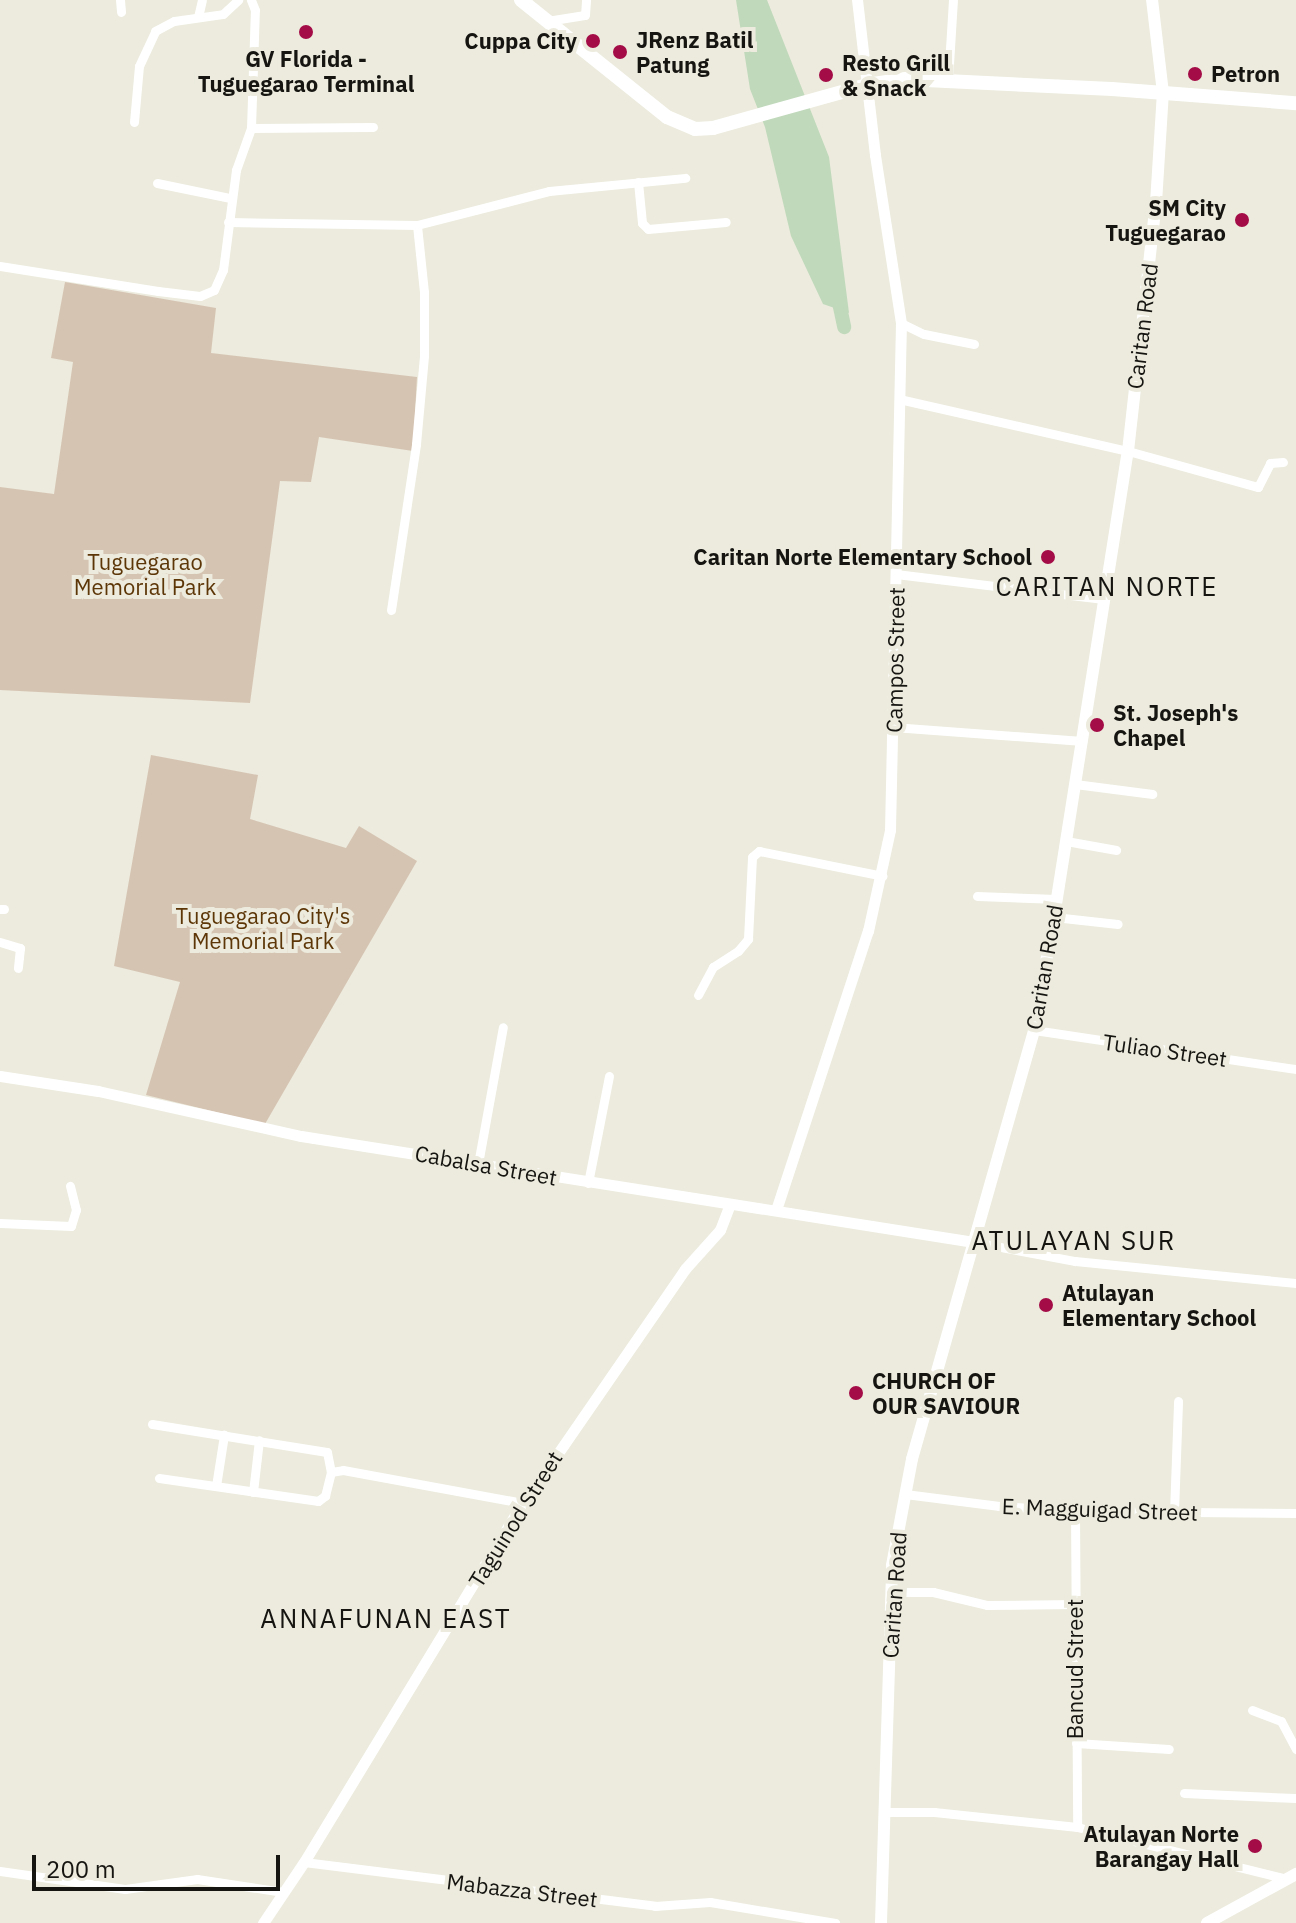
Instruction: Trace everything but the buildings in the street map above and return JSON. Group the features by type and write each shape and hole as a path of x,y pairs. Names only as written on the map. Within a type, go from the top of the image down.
{"highway":[{"path":"521,0 667,117 695,129 867,85 905,79 1296,103"}],"main road":[{"name":"Caritan Road","path":"881,1923 890,1592 905,1494 1034,1030 1128,451 1159,172 1163,93 1152,0"},
{"path":"1207,1923 1291,1876"}],"street":[{"path":"120,0 121,12"},
{"path":"198,17 202,0"},
{"path":"134,122 139,66 148,40 165,24 229,11 238,0"},
{"path":"0,266 158,291 209,295 219,283 223,270 230,198 251,128 255,23 251,0"},
{"path":"547,21 582,17 587,11 586,0"},
{"name":"Campos Street","path":"776,1210 883,876 890,830 901,323 857,0"},
{"path":"948,81 953,0"},
{"path":"251,128 373,127"},
{"path":"228,222 417,225 526,195 685,178"},
{"path":"638,182 642,223 648,229 726,222"},
{"path":"157,183 230,198"},
{"path":"391,610 416,444 424,356 424,292 417,225"},
{"path":"901,323 924,334 974,344"},
{"path":"899,399 1128,451 1258,487 1270,463 1283,462"},
{"path":"896,574 1104,599"},
{"path":"893,727 1082,741"},
{"path":"1075,784 1152,794"},
{"path":"1066,841 1116,850"},
{"path":"698,995 713,967 738,951 748,939 752,857 759,851 883,876"},
{"path":"977,896 1057,899"},
{"path":"1054,917 1118,924"},
{"path":"0,942 20,948 18,968"},
{"path":"478,1164 503,1027"},
{"name":"Tuliao Street","path":"1034,1030 1296,1069"},
{"name":"Cabalsa Street","path":"0,1076 98,1091 301,1136 729,1206 776,1210 974,1242"},
{"path":"588,1183 609,1076"},
{"path":"0,1223 71,1226 76,1210 70,1186"},
{"name":"Taguinod Street","path":"263,1923 304,1862 523,1503 685,1269 720,1230 729,1206"},
{"path":"974,1242 1075,1261 1296,1283"},
{"path":"1174,1512 1178,1401"},
{"path":"152,1424 328,1453 331,1472 321,1500 159,1478"},
{"path":"216,1486 224,1435"},
{"path":"253,1492 259,1440"},
{"path":"331,1472 343,1470 523,1503"},
{"name":"E. Magguigad Street","path":"905,1494 999,1506 1075,1511 1296,1513"},
{"name":"Bancud Street","path":"1075,1511 1077,1827"},
{"path":"890,1592 933,1592 987,1605 1075,1604"},
{"path":"1252,1710 1281,1721 1296,1749"},
{"path":"1076,1743 1169,1749"},
{"path":"1184,1793 1296,1798"},
{"path":"886,1812 934,1812 1077,1827 1291,1876"},
{"name":"Mabazza Street","path":"304,1862 655,1906 710,1902 835,1923"},
{"path":"0,1871 27,1872 125,1889 197,1879 283,1892"}],"green space":[{"name":"Tuguegarao Memorial Park","path":"65,282 216,308 211,353 417,377 413,451 319,437 311,482 280,481 250,703 0,690 0,487 54,494 73,362 51,358"},
{"name":"Tuguegarao City's Memorial Park","path":"151,755 258,775 250,819 346,848 359,826 417,861 265,1124 146,1095 180,982 114,966"}],"shaded area":[{"path":"736,0 767,0 829,157 849,313 823,304 791,236 765,127 750,89"}],"waterway":[{"path":"837,293 844,327"}],"place":[{"name":"GV Florida - Tuguegarao Terminal","path":"306,32"},
{"name":"Cuppa City","path":"593,41"},
{"name":"JRenz Batil Patung","path":"620,52"},
{"name":"Petron","path":"1195,74"},
{"name":"Resto Grill & Snack","path":"826,75"},
{"name":"SM City Tuguegarao","path":"1242,220"},
{"name":"Caritan Norte Elementary School","path":"1048,557"},
{"name":"St. Joseph's Chapel","path":"1097,725"},
{"name":"Atulayan Elementary School","path":"1046,1305"},
{"name":"CHURCH OF OUR SAVIOUR","path":"856,1393"},
{"name":"Atulayan Norte Barangay Hall","path":"1255,1846"}],"district":[{"name":"CARITAN NORTE","path":"1107,587"},
{"name":"ATULAYAN SUR","path":"1074,1241"},
{"name":"ANNAFUNAN EAST","path":"386,1619"}]}
